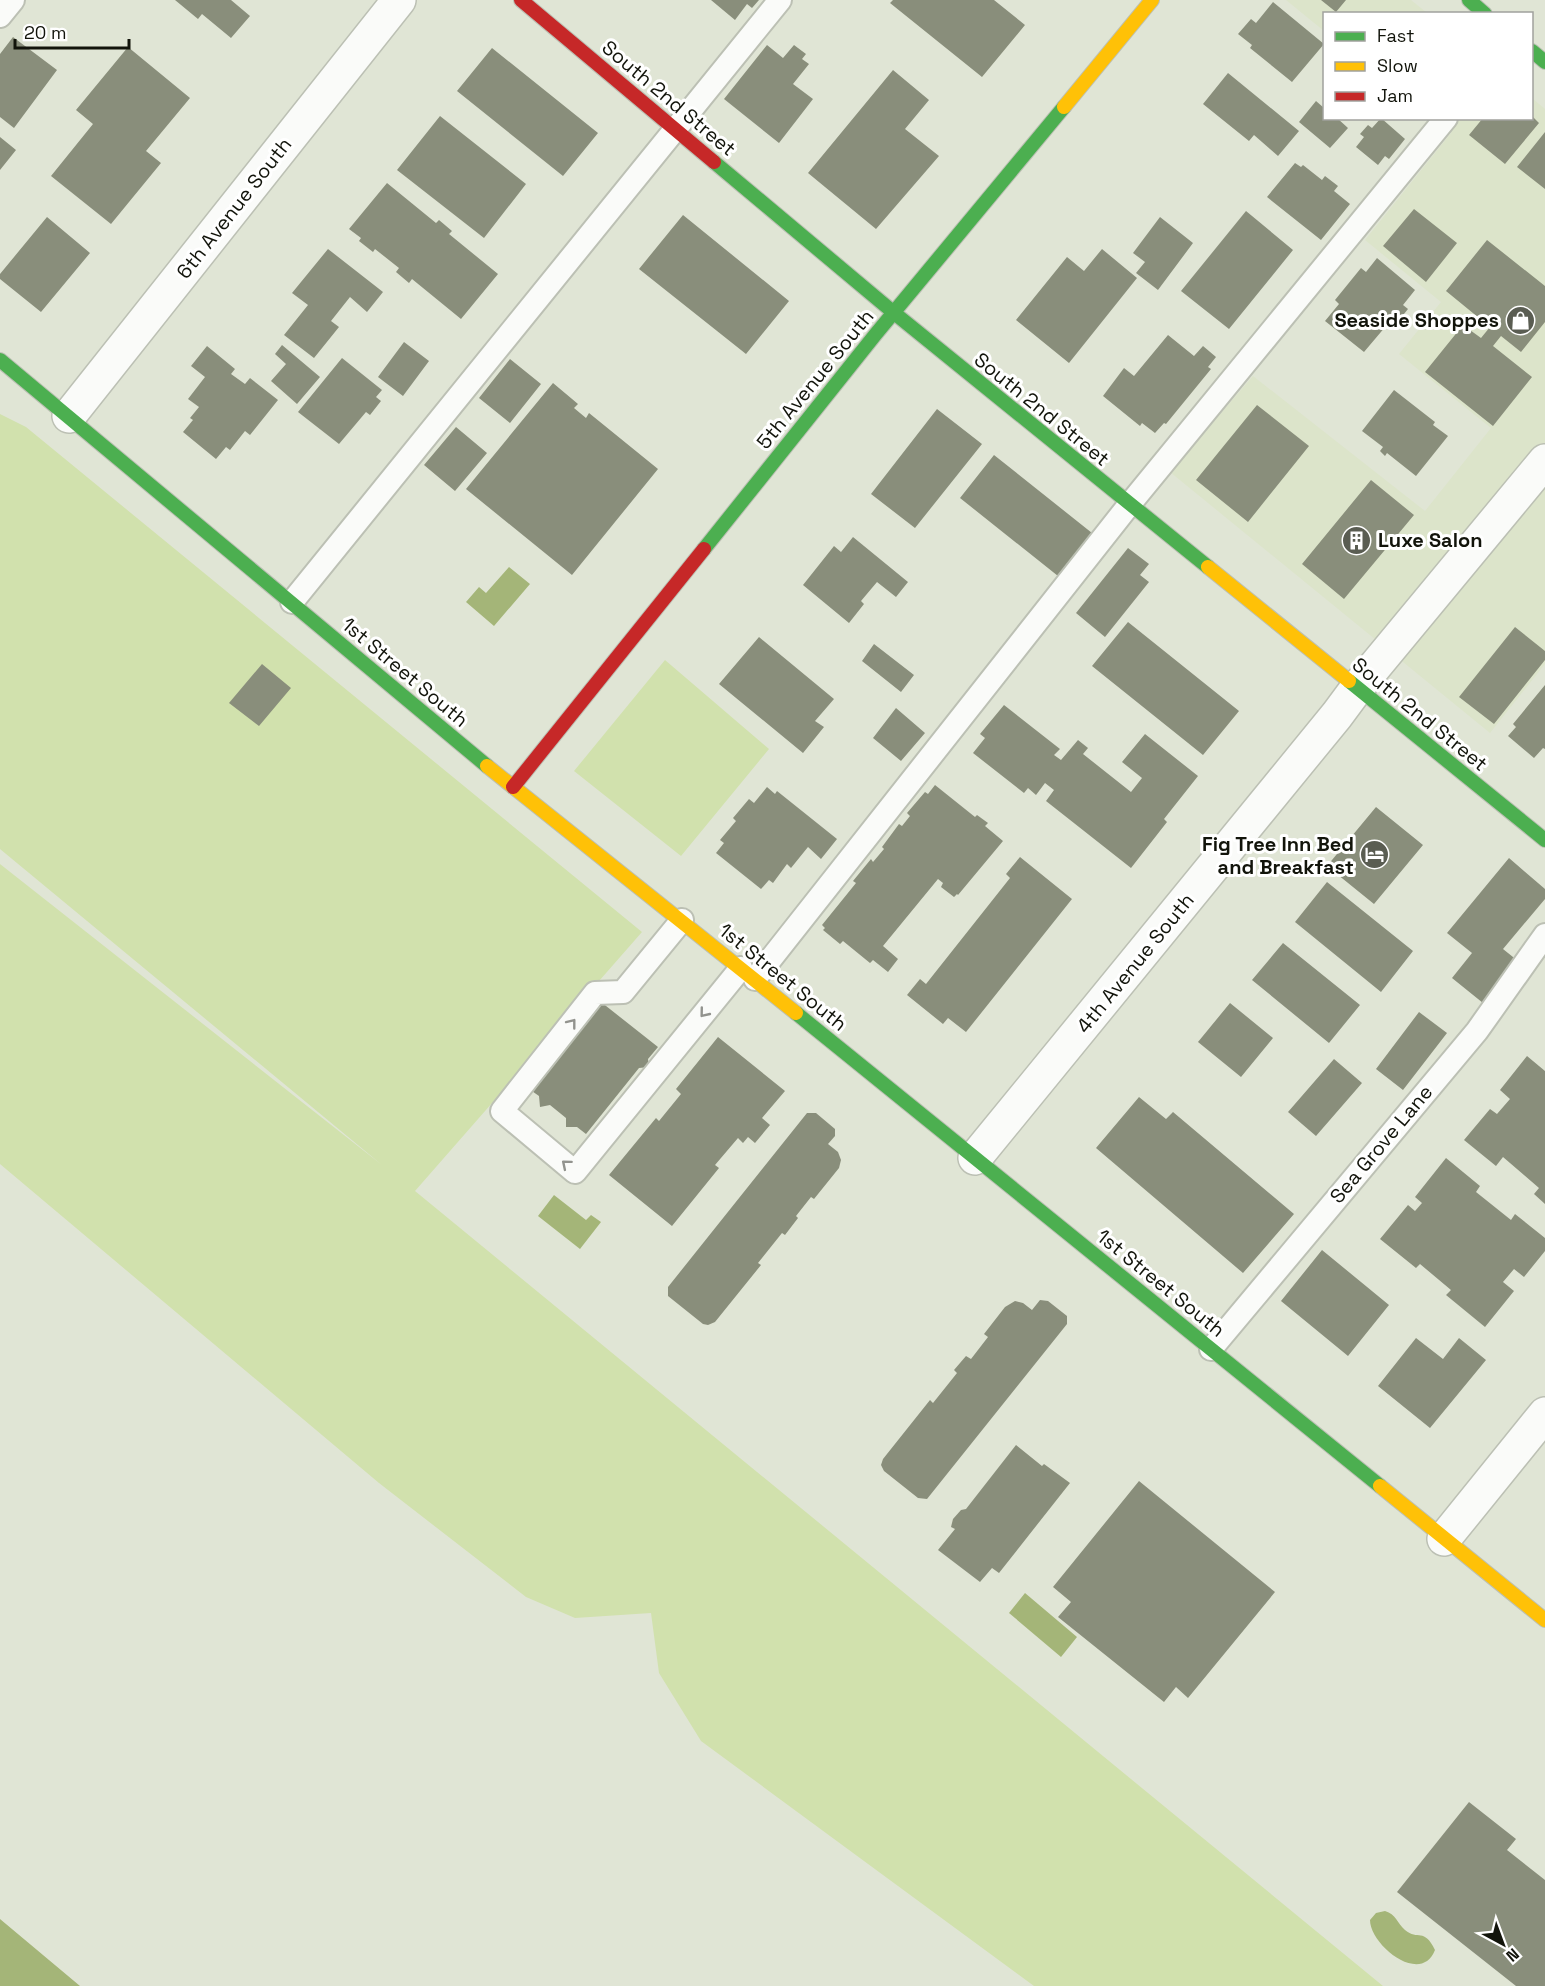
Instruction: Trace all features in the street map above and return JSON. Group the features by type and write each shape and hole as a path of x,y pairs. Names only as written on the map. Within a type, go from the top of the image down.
{"street":[{"name":"6th Avenue South","path":"69,416 399,0"},
{"name":"South 2nd Street","path":"521,0 893,312 1545,840"},
{"name":"5th Avenue South","path":"513,787 893,312 1152,0"},
{"path":"1469,0 1483,12"},
{"path":"1533,52 1545,62"},
{"name":"1st Street South","path":"0,360 513,787 748,973 1545,1620"},
{"name":"4th Avenue South","path":"975,1158 1357,688 1545,461"},
{"path":"1444,1539 1545,1414"}],"lane":[{"path":"0,15 13,0"},
{"path":"292,602 780,0"},
{"path":"682,920 622,992 595,993 502,1111 575,1172 748,973 1444,120"},
{"name":"Sea Grove Lane","path":"1211,1349 1477,1030 1545,935"}],"shaded area":[{"path":"1286,0 1411,0 1426,12 1323,12 1323,30"},
{"path":"1533,99 1545,109 1545,664 1490,733 1170,472 1253,376 1425,511 1491,428 1399,354 1441,302 1365,240 1451,133 1434,120 1533,120"},
{"path":"0,414 26,427 642,932 415,1191 1383,1986 1034,1986 701,1741 659,1673 651,1613 575,1618 526,1597 379,1483 0,1164 0,864 382,1165 0,849"},
{"path":"509,567 530,584 494,626 466,602 479,587 486,593"},
{"path":"665,660 769,749 681,856 574,771"},
{"path":"554,1195 586,1220 591,1215 601,1222 580,1249 538,1216"},
{"path":"1025,1593 1077,1637 1061,1657 1009,1613"},
{"path":"1385,1911 1392,1914 1410,1933 1428,1939 1435,1950 1428,1960 1419,1964 1408,1963 1397,1958 1378,1940 1372,1930 1370,1920 1376,1913"},
{"path":"0,1919 80,1986 0,1986"}],"building":[{"path":"175,0 231,0 250,16 231,38 202,14 198,19"},
{"path":"711,0 759,0 752,8 747,4 735,20"},
{"path":"893,0 994,0 1025,25 982,77 890,3"},
{"path":"1321,0 1346,0 1336,12"},
{"path":"1273,2 1323,45 1292,82 1250,48 1252,45 1238,34 1251,19 1256,23"},
{"path":"13,37 57,70 14,128 0,117 0,54"},
{"path":"767,45 783,58 794,45 806,54 802,59 809,64 793,84 813,99 779,143 724,99"},
{"path":"128,47 190,98 146,151 161,163 111,224 51,176 93,124 76,110"},
{"path":"492,48 598,133 563,176 457,91"},
{"path":"893,70 929,100 905,129 939,156 876,229 808,173"},
{"path":"1228,73 1299,131 1278,156 1254,135 1249,141 1203,104"},
{"path":"1316,101 1323,107 1323,120 1339,120 1348,128 1330,148 1299,122"},
{"path":"440,116 526,184 484,238 397,170"},
{"path":"1533,117 1539,123 1505,164 1469,135 1481,120 1533,120"},
{"path":"1379,120 1383,120 1405,139 1389,159 1385,156 1378,165 1356,147 1364,137 1360,134 1368,125 1372,128"},
{"path":"1545,132 1545,189 1517,167"},
{"path":"0,137 16,150 0,170"},
{"path":"1295,163 1301,167 1303,165 1322,180 1325,176 1338,186 1334,191 1350,204 1321,240 1267,197"},
{"path":"387,183 436,223 439,220 452,231 449,234 498,274 461,319 412,279 409,283 396,272 399,268 375,249 373,252 359,241 361,238 349,229"},
{"path":"1414,209 1457,243 1426,282 1383,246"},
{"path":"1246,211 1293,250 1229,329 1181,291"},
{"path":"683,215 789,301 746,354 639,269"},
{"path":"47,217 90,253 41,312 0,279 0,274"},
{"path":"1160,217 1193,243 1158,290 1136,273 1145,262 1133,253"},
{"path":"1487,240 1545,286 1545,322 1521,352 1501,336 1493,346 1532,377 1493,426 1425,372 1463,325 1481,338 1490,327 1446,291"},
{"path":"328,249 383,292 367,312 350,297 331,321 339,327 314,358 284,335 308,305 292,293"},
{"path":"1102,249 1137,278 1069,363 1016,320 1067,257 1084,271"},
{"path":"1377,258 1415,290 1403,305 1408,309 1391,330 1386,326 1364,352 1325,321 1339,304 1335,300 1361,268 1366,272"},
{"path":"1168,335 1194,356 1203,346 1216,357 1208,367 1211,369 1166,424 1164,423 1155,433 1142,423 1140,426 1103,396 1124,368 1134,376"},
{"path":"404,342 429,361 403,396 378,377"},
{"path":"282,345 320,377 297,404 271,381 286,364 275,354"},
{"path":"207,346 235,369 231,374 245,384 250,378 278,400 250,435 245,431 230,450 226,447 216,459 183,432 193,420 190,418 199,407 188,399 205,377 191,366"},
{"path":"342,358 382,390 376,397 381,401 370,415 366,412 339,444 298,412"},
{"path":"510,359 541,384 510,423 479,398"},
{"path":"553,383 578,404 574,408 586,418 589,413 658,469 572,575 466,489"},
{"path":"1394,390 1435,422 1433,425 1448,436 1416,476 1387,453 1385,456 1380,451 1383,447 1362,431"},
{"path":"1257,405 1309,446 1248,522 1196,480"},
{"path":"937,409 982,444 915,528 871,494"},
{"path":"456,427 487,453 455,491 424,465"},
{"path":"994,455 1092,533 1058,576 960,498"},
{"name":"Luxe Salon","path":"1371,480 1414,515 1344,599 1302,564"},
{"path":"853,537 908,582 896,597 877,582 861,601 864,604 849,623 803,585 834,546 841,552"},
{"path":"1128,548 1149,564 1140,575 1149,582 1105,637 1076,613"},
{"path":"1128,622 1239,711 1203,755 1092,666"},
{"path":"1515,627 1545,651 1545,660 1494,724 1459,697"},
{"path":"759,637 834,699 815,721 824,727 803,753 719,684"},
{"path":"874,644 914,675 901,692 862,661"},
{"path":"262,664 291,688 259,726 229,703"},
{"path":"1545,685 1545,749 1543,748 1534,758 1508,736 1516,727 1513,724"},
{"path":"1004,705 1060,749 1054,755 1061,760 1078,740 1088,748 1083,754 1131,792 1142,778 1122,762 1145,734 1198,776 1164,819 1167,822 1131,868 1046,801 1054,790 1045,783 1036,795 1028,788 1024,793 973,753 985,738 980,734"},
{"path":"896,708 925,733 901,761 873,738"},
{"path":"935,785 975,817 977,815 988,823 985,826 1003,841 958,895 954,897 941,887 943,883 938,879 883,946 898,959 888,972 873,960 870,963 843,941 840,944 823,930 825,928 822,925 856,883 853,881 871,859 873,862 884,849 882,847 899,824 902,826 910,816 907,813 925,792 928,794"},
{"path":"767,787 775,794 777,791 837,839 821,859 808,847 791,868 787,864 773,883 769,880 761,889 716,853 724,843 720,840 736,821 733,818 749,799 754,803"},
{"name":"Fig Tree Inn Bed and Breakfast","path":"1376,807 1423,845 1374,904 1327,866"},
{"path":"1020,857 1072,899 966,1032 948,1018 943,1024 907,995 920,979 926,984 1010,878 1006,874"},
{"path":"1509,858 1545,889 1545,899 1503,949 1518,961 1483,1003 1452,978 1472,953 1447,933"},
{"path":"1327,882 1413,951 1381,992 1295,922"},
{"path":"1283,943 1360,1005 1329,1043 1252,980"},
{"path":"601,1002 658,1047 648,1059 649,1067 639,1068 586,1134 577,1127 566,1127 566,1118 550,1105 540,1107 539,1096 529,1089"},
{"path":"1230,1003 1273,1038 1241,1077 1198,1042"},
{"path":"1419,1012 1447,1033 1403,1090 1376,1069"},
{"path":"718,1037 785,1091 762,1118 770,1125 755,1143 748,1137 743,1143 738,1138 715,1165 719,1168 672,1226 609,1175 656,1118 659,1121 681,1094 676,1089"},
{"path":"1527,1056 1545,1071 1545,1204 1534,1194 1539,1188 1503,1157 1496,1166 1464,1140 1490,1109 1497,1114 1510,1099 1500,1090"},
{"path":"1334,1059 1362,1083 1316,1136 1288,1112"},
{"path":"1139,1097 1166,1119 1173,1112 1294,1214 1243,1273 1096,1148"},
{"path":"807,1113 816,1113 835,1129 835,1136 828,1144 838,1152 841,1160 839,1168 814,1199 811,1197 785,1235 782,1233 758,1263 761,1265 715,1322 708,1325 703,1324 668,1296 668,1287"},
{"path":"1446,1158 1480,1186 1476,1192 1511,1220 1515,1214 1545,1238 1545,1251 1524,1277 1514,1269 1503,1282 1514,1291 1485,1327 1446,1295 1451,1290 1420,1264 1416,1268 1380,1239 1408,1205 1415,1211 1422,1203 1415,1197"},
{"path":"1322,1250 1389,1305 1348,1356 1281,1301"},
{"path":"1040,1300 1048,1301 1067,1316 1067,1324 927,1499 918,1498 884,1471 881,1465 883,1459 930,1400 933,1403 957,1373 954,1370 966,1356 971,1359 988,1337 984,1334 1005,1307 1015,1301 1023,1303 1032,1310"},
{"path":"1416,1338 1443,1359 1459,1338 1486,1360 1430,1428 1378,1386"},
{"path":"1016,1445 1042,1466 1044,1464 1070,1483 999,1573 992,1568 980,1582 938,1550 955,1529 951,1527 953,1519 961,1510 966,1509"},
{"path":"1139,1481 1275,1592 1188,1698 1176,1687 1164,1702 1058,1617 1071,1602 1053,1587"},
{"path":"1469,1802 1516,1839 1507,1850 1545,1880 1545,1986 1516,1986 1397,1892"}],"traffic: fast":[{"path":"1469,0 1483,12"},
{"path":"1533,52 1545,62"},
{"path":"704,549 875,335 1064,107"},
{"path":"714,162 893,312 1208,567"},
{"path":"0,360 487,766"},
{"path":"1349,681 1545,840"},
{"path":"796,1013 1380,1486"}],"traffic: slow":[{"path":"1064,107 1152,0"},
{"path":"1208,567 1349,681"},
{"path":"487,766 796,1013"},
{"path":"1380,1486 1545,1620"}],"traffic: jam":[{"path":"521,0 714,162"},
{"path":"513,787 704,549"}],"place":[{"name":"Seaside Shoppes","path":"1520,320"},
{"name":"Luxe Salon","path":"1357,540"},
{"name":"Fig Tree Inn Bed and Breakfast","path":"1375,855"}]}
